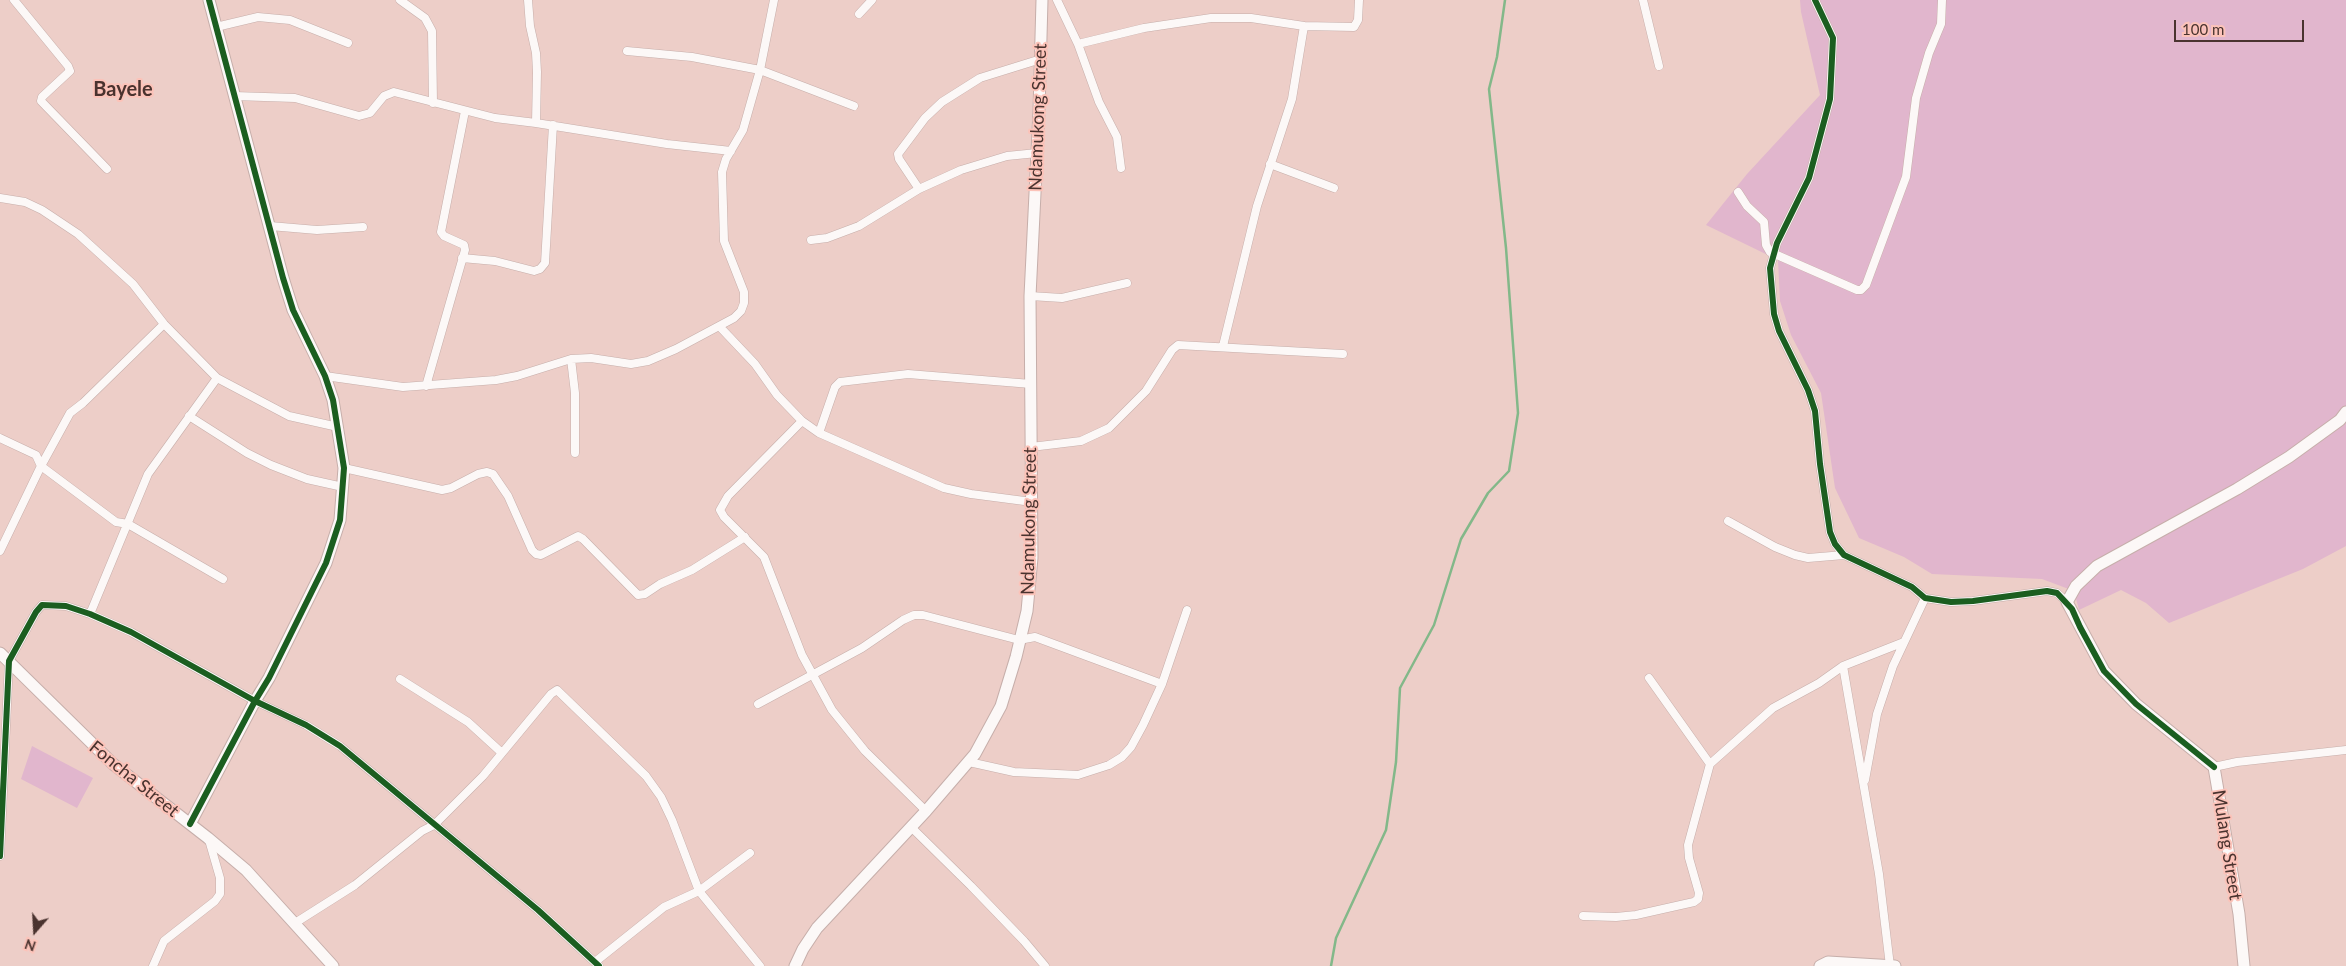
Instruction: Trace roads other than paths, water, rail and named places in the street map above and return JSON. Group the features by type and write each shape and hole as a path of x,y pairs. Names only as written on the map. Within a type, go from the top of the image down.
{"street":[{"path":"14,0 68,66 70,71 42,97 41,101 107,169"},
{"path":"190,824 269,678 326,563 340,520 344,468 334,400 325,376 293,310 208,0"},
{"path":"400,0 425,18 432,31 433,103"},
{"path":"528,0 530,26 536,53 536,122"},
{"path":"325,376 387,386 426,386 517,376 571,359 590,358 631,364 648,361 720,327 741,311 744,302 744,292 724,241 722,172 743,130 760,70 774,0"},
{"path":"859,14 872,0"},
{"name":"Ndamukong Street","path":"796,966 803,949 817,928 969,762 1001,706 1019,640 1030,588 1032,502 1030,296 1042,0"},
{"path":"1057,0 1078,44 1099,102 1117,137 1121,168"},
{"path":"1078,44 1144,28 1211,18 1250,18 1304,26 1354,27 1358,20 1359,0"},
{"path":"1644,0 1659,66"},
{"path":"1815,0 1833,38 1830,99 1809,178 1773,253 1770,276 1774,314 1782,342 1812,401 1830,532 1835,544 1844,555 1912,587 1925,598 1951,602 1974,601 2046,591 2057,593 2067,602 2104,670 2136,704 2214,767"},
{"path":"1738,192 1747,206 1764,222 1768,250 1857,290 1861,290 1866,285 1906,176 1916,98 1929,54 1941,24 1942,0"},
{"path":"216,27 258,16 290,20 348,43"},
{"path":"1223,346 1254,215 1296,80 1304,26"},
{"path":"627,51 700,58 760,70 854,106"},
{"path":"919,189 898,154 925,118 942,102 980,78 1041,59"},
{"path":"234,96 295,98 359,116 370,113 388,92 495,118 536,122 667,144 731,151"},
{"path":"426,386 464,245 444,236 441,232 465,111"},
{"path":"462,258 495,260 534,271 540,270 545,263 553,126"},
{"path":"811,240 827,238 859,226 919,189 961,170 1007,156 1037,153"},
{"path":"1270,164 1334,188"},
{"path":"0,198 25,202 42,210 78,234 133,284 164,324 217,378 289,416 338,427"},
{"path":"270,226 317,230 363,227"},
{"path":"1030,296 1062,298 1127,283"},
{"path":"0,551 41,466 70,413 83,403 164,324"},
{"path":"720,327 755,364 777,395 802,421 819,433 944,488 971,494 1032,502"},
{"path":"1031,447 1080,442 1108,428 1140,398 1172,350 1178,345 1343,354"},
{"path":"571,359 575,393 575,453"},
{"path":"819,433 835,387 840,382 908,374 1030,384"},
{"path":"90,614 148,474 217,378"},
{"path":"2067,602 2076,586 2097,566 2236,489 2289,457 2340,420 2346,412"},
{"path":"189,416 242,448 247,453 271,465 300,477 343,488"},
{"path":"802,421 722,503 720,510 724,517 764,557 781,607 802,655 844,727 864,751 926,811"},
{"path":"0,438 36,455 41,466 106,516 116,522 128,524 222,579"},
{"path":"344,468 442,490 451,488 478,474 487,472 493,474 508,496 532,550 536,554 542,554 578,536 633,592 638,594 645,594 660,584 699,566 745,537"},
{"path":"1728,521 1775,547 1796,555 1823,558 1844,555"},
{"path":"1864,787 1877,714 1893,666 1925,598"},
{"path":"0,856 4,657 42,605 66,606 132,632 255,701 284,713 340,746 538,910 597,964 664,907 699,891 750,853"},
{"path":"969,762 1001,770 1078,775 1109,765 1122,757 1131,747 1162,684 1187,610"},
{"path":"758,704 862,648 903,620 914,615 923,615 1019,640 1035,637 1162,684"},
{"path":"1583,916 1616,918 1694,902 1698,899 1699,893 1689,858 1688,845 1710,764 1773,708 1843,666 1904,642"},
{"name":"Foncha Street","path":"4,657 113,764 246,870 333,966"},
{"path":"1843,666 1879,874 1890,966"},
{"path":"1649,678 1710,764"},
{"path":"400,679 468,722 502,753"},
{"path":"295,923 355,885 422,831 434,825 483,776 551,694 557,690 646,776 661,797 672,820 699,891 760,966"},
{"name":"Mulang Street","path":"2244,966 2239,914 2214,767 2237,762 2346,750"},
{"path":"911,827 971,886 1024,941 1045,966"},
{"path":"153,966 164,941 215,901 220,894 220,878 208,838"},
{"path":"1820,966 1828,962 1895,966"}],"waterway":[{"path":"1331,966 1336,938 1386,830 1396,762 1400,688 1434,625 1461,539 1488,493 1509,471 1518,413 1506,248 1489,89 1497,57 1505,0"}],"district":[{"name":"Bayele","path":"123,90"}]}
